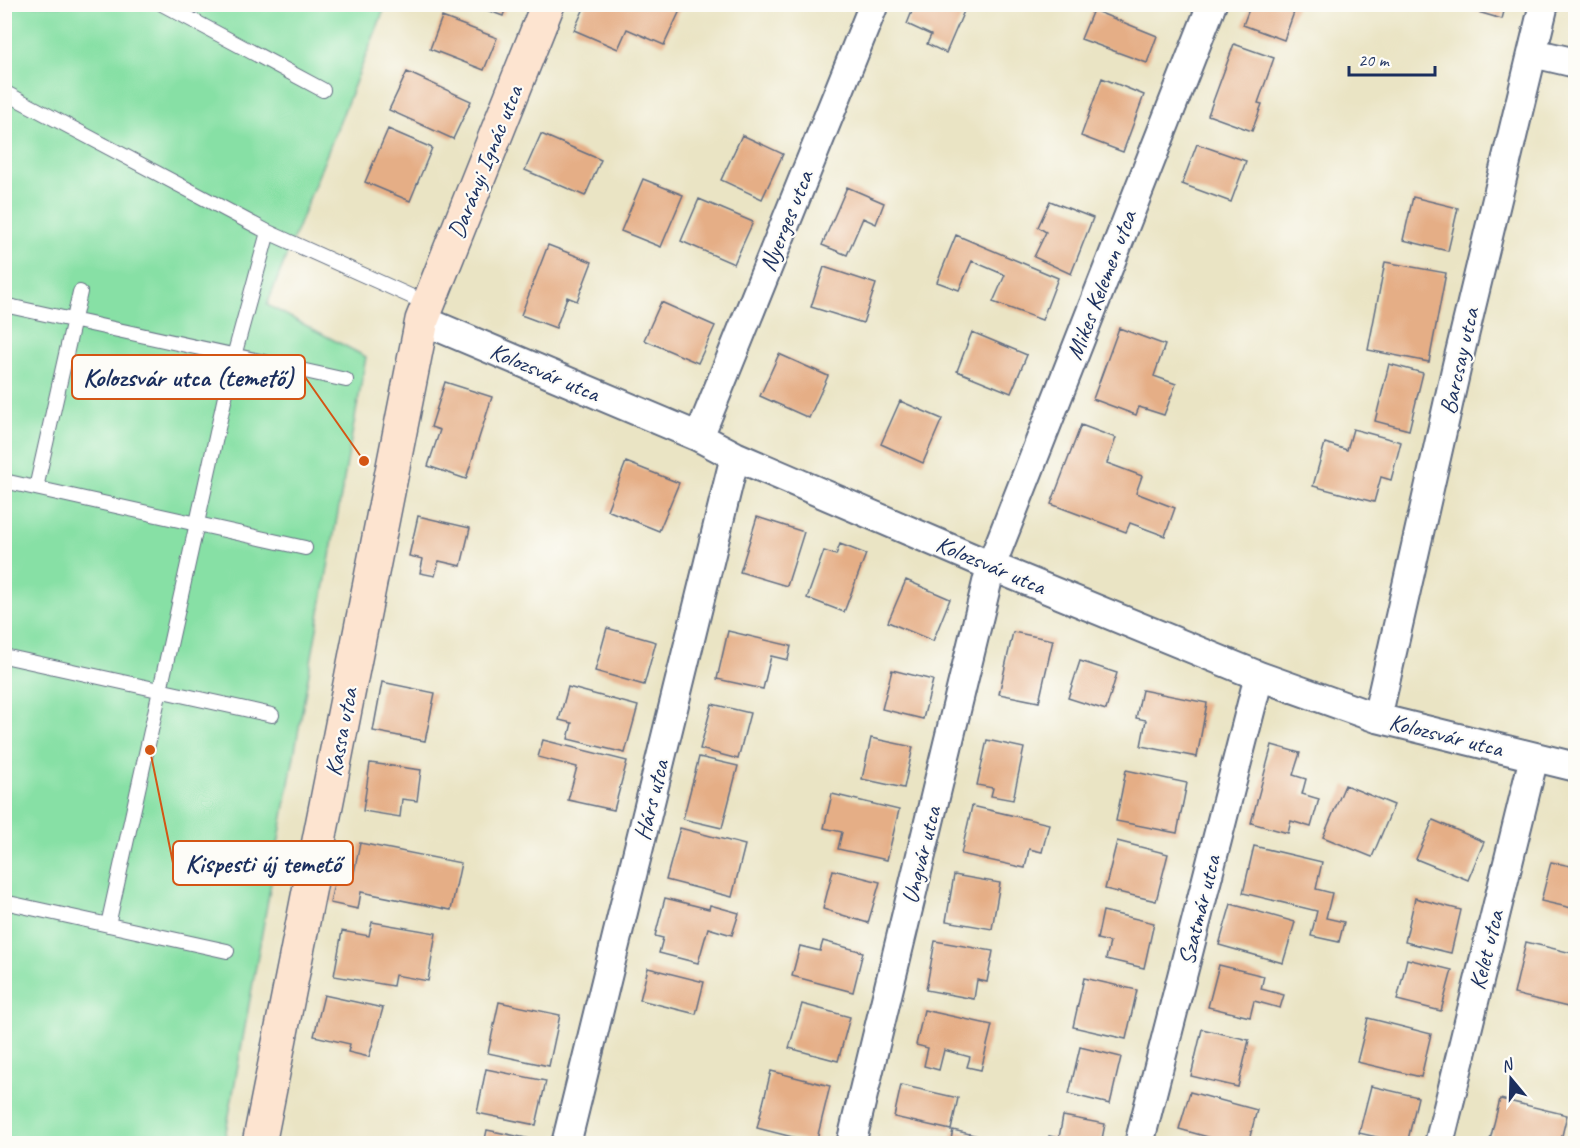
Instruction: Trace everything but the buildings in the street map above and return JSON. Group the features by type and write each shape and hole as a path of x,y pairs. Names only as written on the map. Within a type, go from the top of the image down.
{"street":[{"name":"Darányi Ignác utca","path":"425,312 548,4"},
{"name":"Nyerges utca","path":"699,437 874,4"},
{"name":"Mikes Kelemen utca","path":"991,566 1212,4"},
{"name":"Barcsay utca","path":"1377,718 1457,365 1544,4"},
{"path":"1533,52 1575,63"},
{"name":"Kolozsvár utca","path":"425,312 699,437 735,456 991,566 1259,676 1377,718 1575,767"},
{"name":"Kassa utca","path":"259,1143 425,312"},
{"name":"Hárs utca","path":"566,1143 735,456"},
{"name":"Ungvár utca","path":"851,1143 991,566"},
{"name":"Szatmár utca","path":"1140,1143 1259,676"},
{"name":"Kelet utca","path":"1438,1143 1534,757"}],"lane":[{"path":"162,4 323,90"},
{"path":"4,92 268,232 425,312"},
{"path":"108,925 234,356 268,232"},
{"path":"36,488 80,292"},
{"path":"4,305 346,380"},
{"path":"4,482 305,548"},
{"path":"4,656 272,715"},
{"path":"4,902 227,951"}],"green space":[{"path":"5,5 386,5 267,305 366,357 224,1143 5,1144"}],"place":[{"name":"Kolozsvár utca (temető)","path":"364,461"},
{"name":"Kispesti új temető","path":"150,750"}]}
